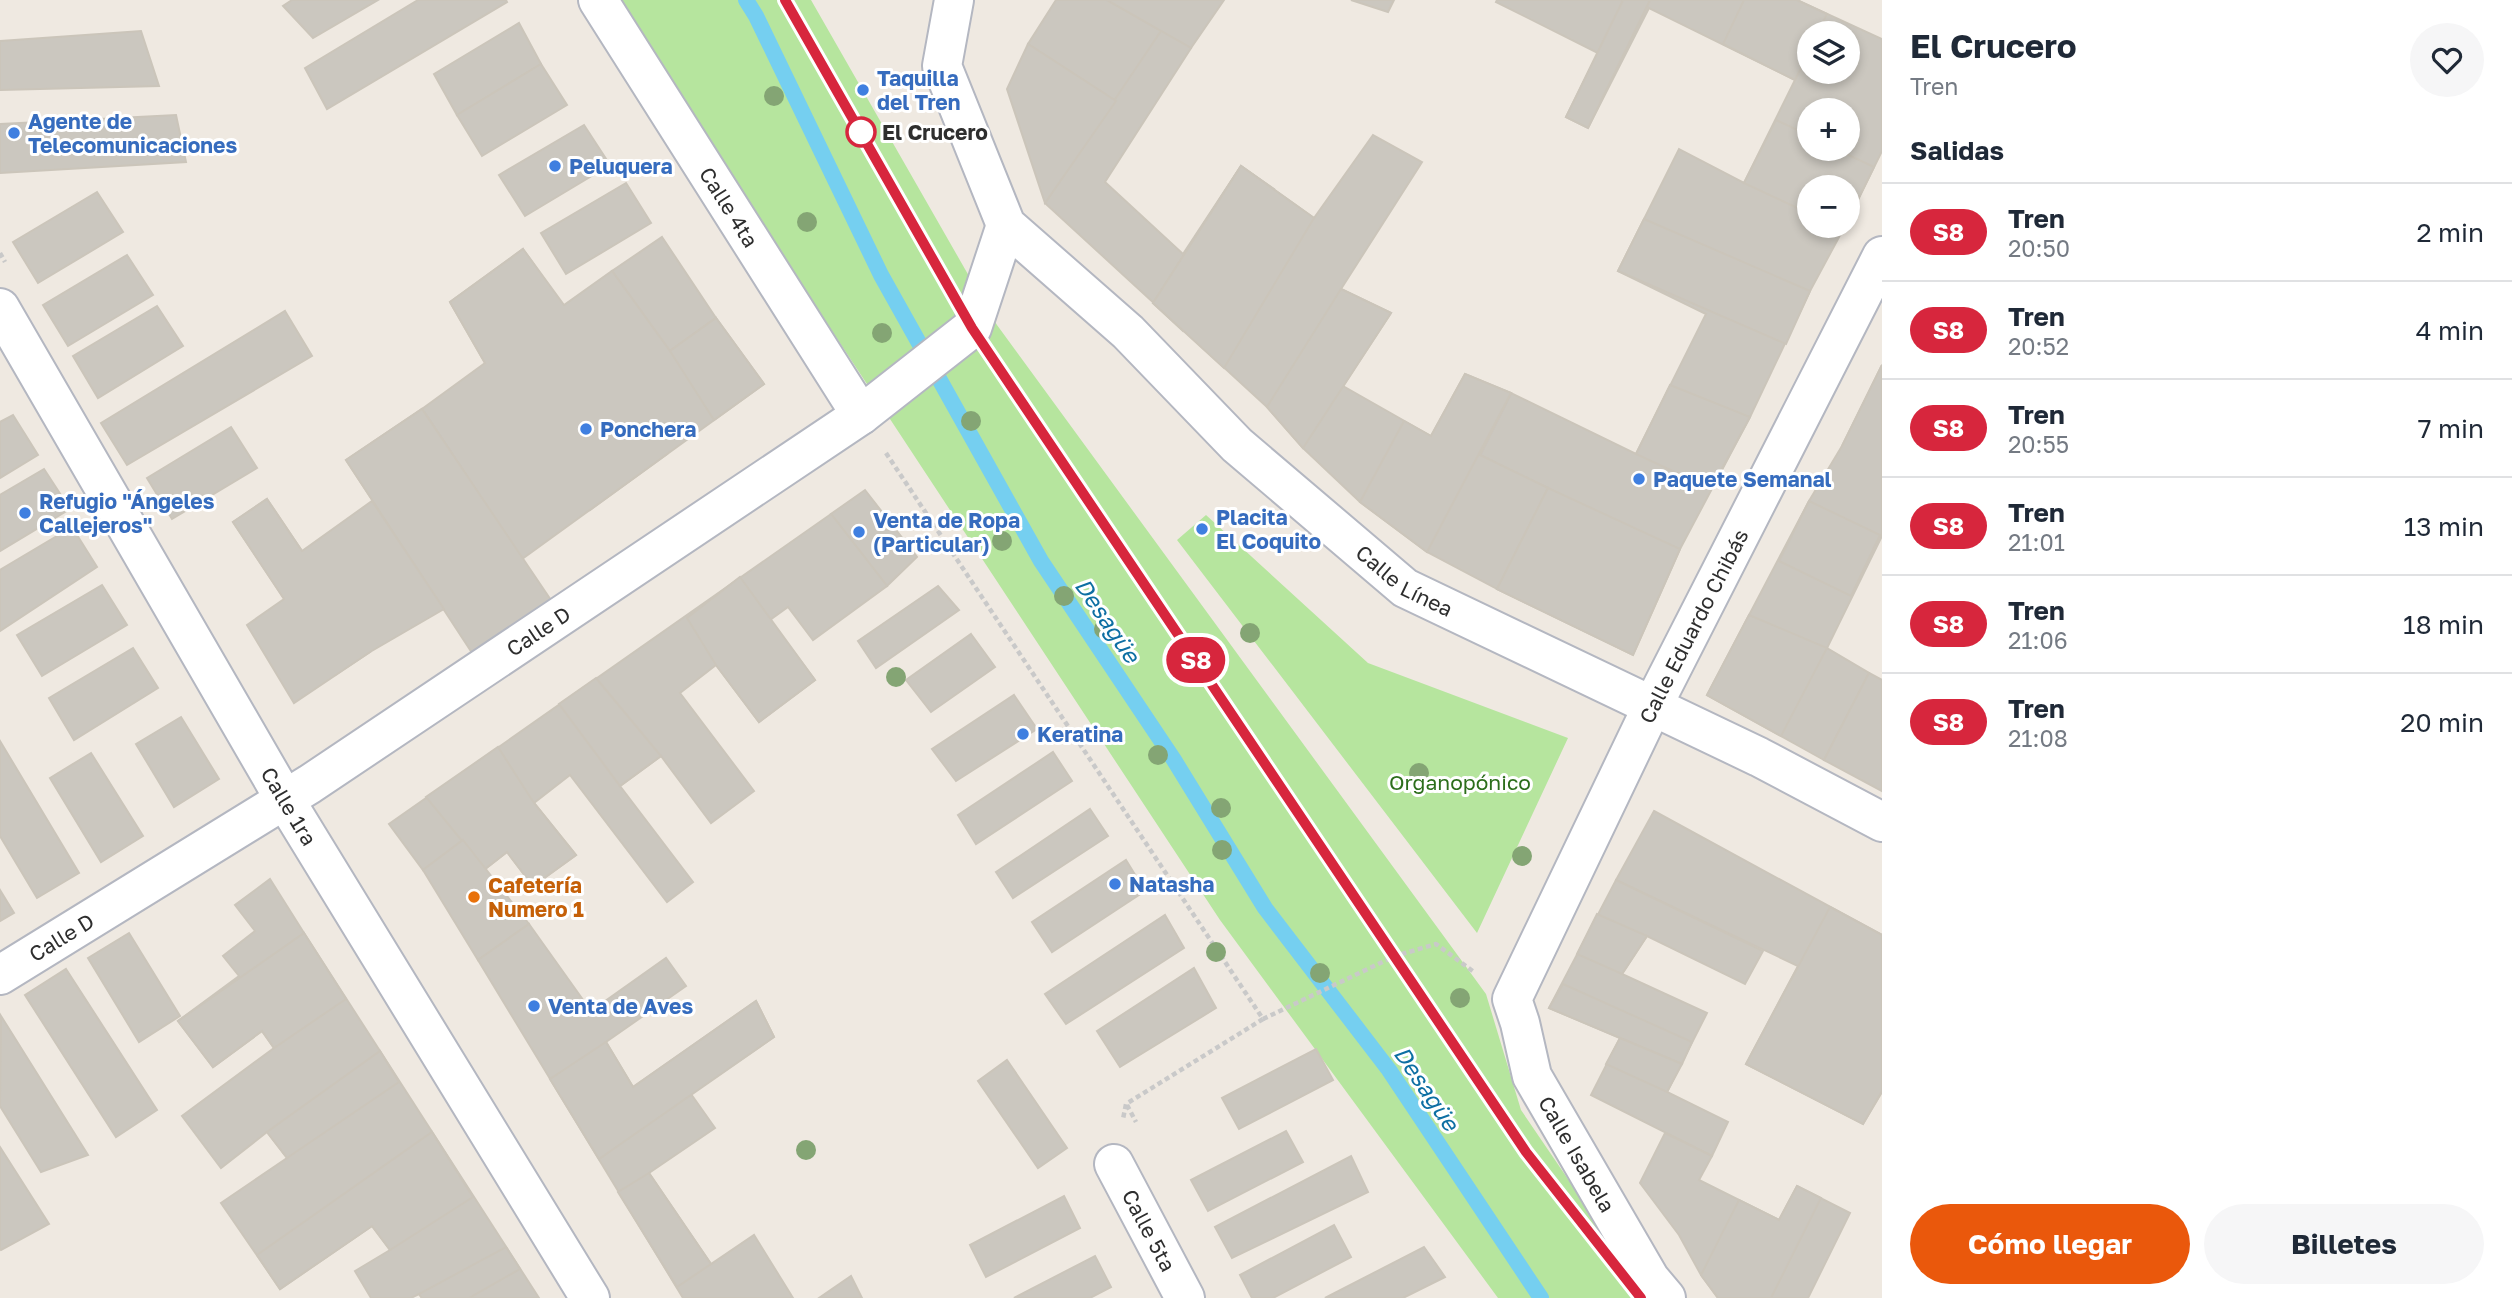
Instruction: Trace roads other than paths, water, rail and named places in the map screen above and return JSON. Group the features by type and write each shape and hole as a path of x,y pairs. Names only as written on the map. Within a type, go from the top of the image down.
{"street":[{"name":"Calle 4ta","path":"598,0 860,415"},
{"path":"954,0 942,66 1006,225"},
{"name":"Calle D","path":"0,975 285,800 860,415 972,328 1006,225"},
{"name":"Calle Línea","path":"1006,225 1128,332 1237,444 1405,588 1653,705 1882,822"},
{"name":"Calle Eduardo Chibás","path":"1512,999 1653,705 1882,256"},
{"name":"Calle 1ra","path":"0,308 285,800 590,1298"},
{"name":"Calle Isabela","path":"1512,999 1532,1076 1650,1279 1666,1298"},
{"name":"Calle 5ta","path":"1114,1164 1185,1298"}],"waterway":[{"name":"Desagüe","path":"746,0 881,275 1041,561 1174,760 1265,908 1389,1070 1541,1298"}],"railway":[{"path":"785,0 972,328 1526,1152 1641,1298"}],"train":[{"name":"S8","path":"785,0 972,328 1526,1152 1641,1298"}],"place":[{"name":"Taquilla del Tren","path":"863,90"},
{"name":"El Crucero","path":"861,132"},
{"name":"Agente de Telecomunicaciones","path":"14,133"},
{"name":"Peluquera","path":"555,166"},
{"name":"Ponchera","path":"586,429"},
{"name":"Paquete Semanal","path":"1639,479"},
{"name":"Refugio \"Ángeles Callejeros\"","path":"25,513"},
{"name":"Placita El Coquito","path":"1202,529"},
{"name":"Venta de Ropa (Particular)","path":"859,532"},
{"name":"Keratina","path":"1023,734"},
{"name":"Natasha","path":"1115,884"},
{"name":"Cafetería Numero 1","path":"474,897"},
{"name":"Venta de Aves","path":"534,1006"}],"park label":[{"name":"Organopónico","path":"1460,782"}]}
